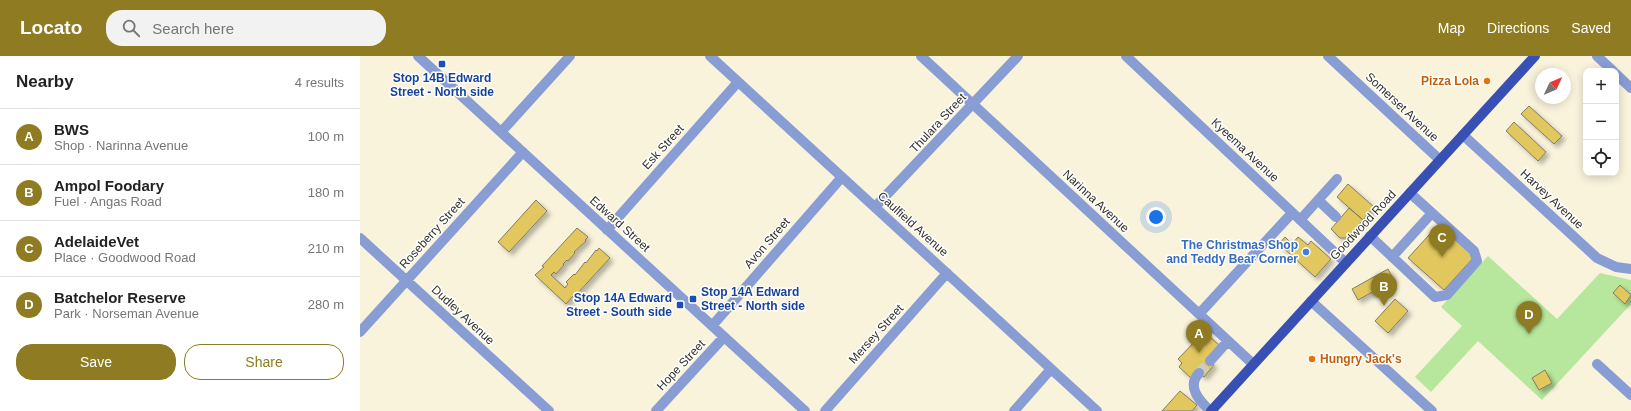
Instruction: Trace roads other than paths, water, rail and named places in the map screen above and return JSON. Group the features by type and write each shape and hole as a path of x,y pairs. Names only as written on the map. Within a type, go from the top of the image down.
{"main road":[{"name":"Goodwood Road","path":"1211,411 1535,56"}],"street":[{"name":"Edward Street","path":"418,56 805,411"},
{"path":"500,132 570,56"},
{"name":"Caulfield Avenue","path":"710,56 1097,411"},
{"name":"Narinna Avenue","path":"921,56 1253,364"},
{"name":"Thulara Street","path":"876,207 1018,56"},
{"name":"Kyeema Avenue","path":"1126,56 1346,263"},
{"name":"Somerset Avenue","path":"1328,56 1440,160"},
{"path":"1596,56 1610,68"},
{"path":"1619,77 1631,88"},
{"name":"Esk Street","path":"607,230 738,82"},
{"name":"Harvey Avenue","path":"1463,135 1597,258 1616,267 1631,269"},
{"name":"Roseberry Street","path":"360,332 523,152"},
{"name":"Avon Street","path":"712,326 842,177"},
{"path":"1199,314 1296,216 1318,200 1337,179"},
{"path":"1370,236 1436,297 1447,295 1477,261 1474,251 1410,193"},
{"path":"1318,200 1336,217"},
{"path":"1392,257 1432,213"},
{"name":"Dudley Avenue","path":"360,238 549,411"},
{"name":"Mersey Street","path":"825,411 948,273"},
{"path":"1311,301 1428,410"},
{"name":"Hope Street","path":"656,411 724,337"},
{"path":"1210,361 1228,341"},
{"path":"1597,364 1630,391"},
{"path":"1014,411 1052,369"},
{"path":"1199,373 1194,388 1198,398 1211,411"}],"tunnel":[{"path":"1199,373 1210,361"}],"place":[{"name":"Stop 14B Edward Street - North side","path":"442,64"},
{"name":"Pizza Lola","path":"1487,81"},
{"name":"The Christmas Shop and Teddy Bear Corner","path":"1306,252"},
{"name":"AdelaideVet","path":"1442,257"},
{"name":"Stop 14A Edward Street - North side","path":"693,299"},
{"name":"Stop 14A Edward Street - South side","path":"680,305"},
{"name":"Ampol Foodary","path":"1384,306"},
{"name":"Batchelor Reserve","path":"1529,334"},
{"name":"BWS","path":"1199,353"},
{"name":"Hungry Jack's","path":"1312,359"}]}
